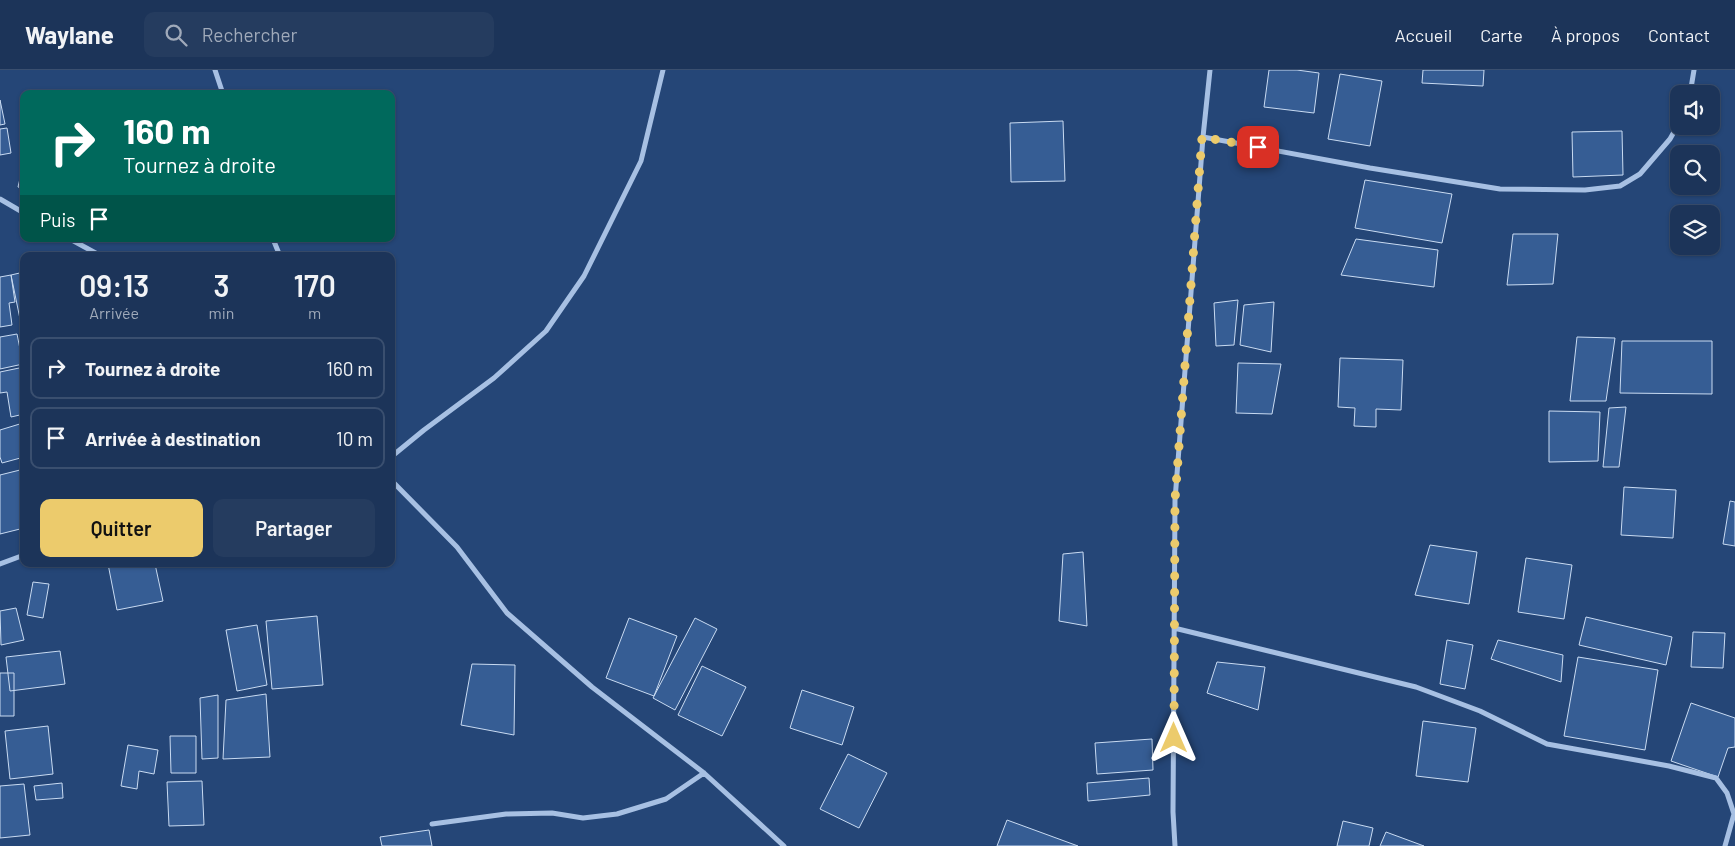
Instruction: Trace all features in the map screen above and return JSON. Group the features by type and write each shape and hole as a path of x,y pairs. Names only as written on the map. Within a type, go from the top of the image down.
{"street":[{"path":"215,70 222,90"},
{"path":"395,454 494,378 546,331 579,284 641,161 663,70"},
{"path":"1175,846 1175,500 1202,137 1210,70"},
{"path":"1692,85 1694,70"},
{"path":"1202,137 1370,168 1500,189 1585,190 1620,186 1640,174 1672,135"},
{"path":"0,199 20,210"},
{"path":"75,242 94,252"},
{"path":"395,484 457,548 507,613 592,687 704,773 784,846"},
{"path":"0,564 20,556"},
{"path":"1174,628 1416,687 1480,712 1547,744 1669,766 1716,778 1727,793 1734,814 1725,846"},
{"path":"432,824 506,814 552,812 583,818 617,814 666,799 704,773"}],"building":[{"path":"1269,70 1297,70 1319,73 1314,113 1264,107"},
{"path":"1423,70 1484,70 1483,86 1422,83"},
{"path":"1340,74 1382,81 1370,146 1328,139"},
{"path":"0,100 5,124 0,125"},
{"path":"1063,121 1065,181 1011,182 1010,123"},
{"path":"7,128 11,153 0,155 0,129"},
{"path":"1622,131 1623,175 1573,177 1572,132"},
{"path":"1365,180 1452,194 1442,243 1355,228"},
{"path":"1513,234 1558,234 1553,284 1507,285"},
{"path":"1356,239 1438,250 1434,287 1341,275"},
{"path":"20,273 20,319 11,275"},
{"path":"11,275 15,302 9,303 12,325 0,327 0,277"},
{"path":"1238,300 1234,345 1216,346 1214,303"},
{"path":"1274,302 1271,352 1240,345 1244,305"},
{"path":"17,334 20,349 20,365 0,369 0,337"},
{"path":"1577,337 1615,338 1606,401 1570,401"},
{"path":"1622,341 1712,341 1712,394 1620,393"},
{"path":"1340,358 1403,360 1401,410 1376,409 1376,427 1354,426 1355,408 1338,407"},
{"path":"1238,363 1281,364 1272,414 1236,413"},
{"path":"20,368 20,415 11,417 7,392 0,393 0,372"},
{"path":"1626,407 1619,467 1603,467 1609,408"},
{"path":"1549,411 1600,412 1598,461 1549,462"},
{"path":"20,424 20,458 2,463 0,457 0,430"},
{"path":"20,470 20,529 0,534 0,475"},
{"path":"1624,487 1676,490 1673,538 1621,535"},
{"path":"1730,501 1735,502 1735,546 1723,544"},
{"path":"1430,545 1477,552 1469,604 1415,595"},
{"path":"1083,552 1087,626 1059,621 1063,554"},
{"path":"1526,558 1572,565 1564,619 1518,612"},
{"path":"109,567 156,567 163,601 117,610"},
{"path":"33,582 49,584 43,618 27,615"},
{"path":"16,608 24,640 1,645 0,611"},
{"path":"317,616 323,685 272,689 266,621"},
{"path":"1586,617 1672,637 1666,665 1579,645"},
{"path":"629,618 677,636 654,696 606,678"},
{"path":"695,618 717,629 675,710 653,698"},
{"path":"257,625 267,685 237,691 226,630"},
{"path":"1693,632 1725,633 1723,668 1691,667"},
{"path":"1447,640 1473,645 1465,689 1440,684"},
{"path":"1498,640 1563,655 1561,682 1491,659"},
{"path":"60,651 65,684 10,691 6,657"},
{"path":"1578,657 1658,670 1645,750 1564,736"},
{"path":"1217,662 1265,667 1258,710 1207,693"},
{"path":"472,664 515,665 514,735 461,725"},
{"path":"702,666 746,687 722,736 678,715"},
{"path":"0,673 14,673 14,716 0,716"},
{"path":"802,690 854,707 842,745 790,728"},
{"path":"266,694 270,757 223,759 226,700"},
{"path":"218,695 218,758 202,759 200,698"},
{"path":"1691,703 1735,718 1735,747 1728,748 1718,777 1671,761"},
{"path":"1423,721 1476,728 1468,782 1416,776"},
{"path":"48,726 53,774 10,779 5,731"},
{"path":"170,736 196,736 196,773 171,773"},
{"path":"1152,739 1153,770 1097,774 1095,743"},
{"path":"128,745 158,750 154,774 139,771 137,789 121,786"},
{"path":"848,754 887,773 859,828 820,809"},
{"path":"1149,778 1150,795 1088,801 1087,783"},
{"path":"202,781 204,825 169,826 167,782"},
{"path":"62,783 63,798 36,800 34,786"},
{"path":"24,784 30,835 0,838 0,786"},
{"path":"1007,820 1078,846 997,846"},
{"path":"1343,821 1373,828 1369,846 1337,846"},
{"path":"429,830 432,846 382,846 380,837"},
{"path":"1386,832 1424,846 1380,846"}],"route":[{"path":"1174,738 1175,500 1202,137 1258,147"}]}
